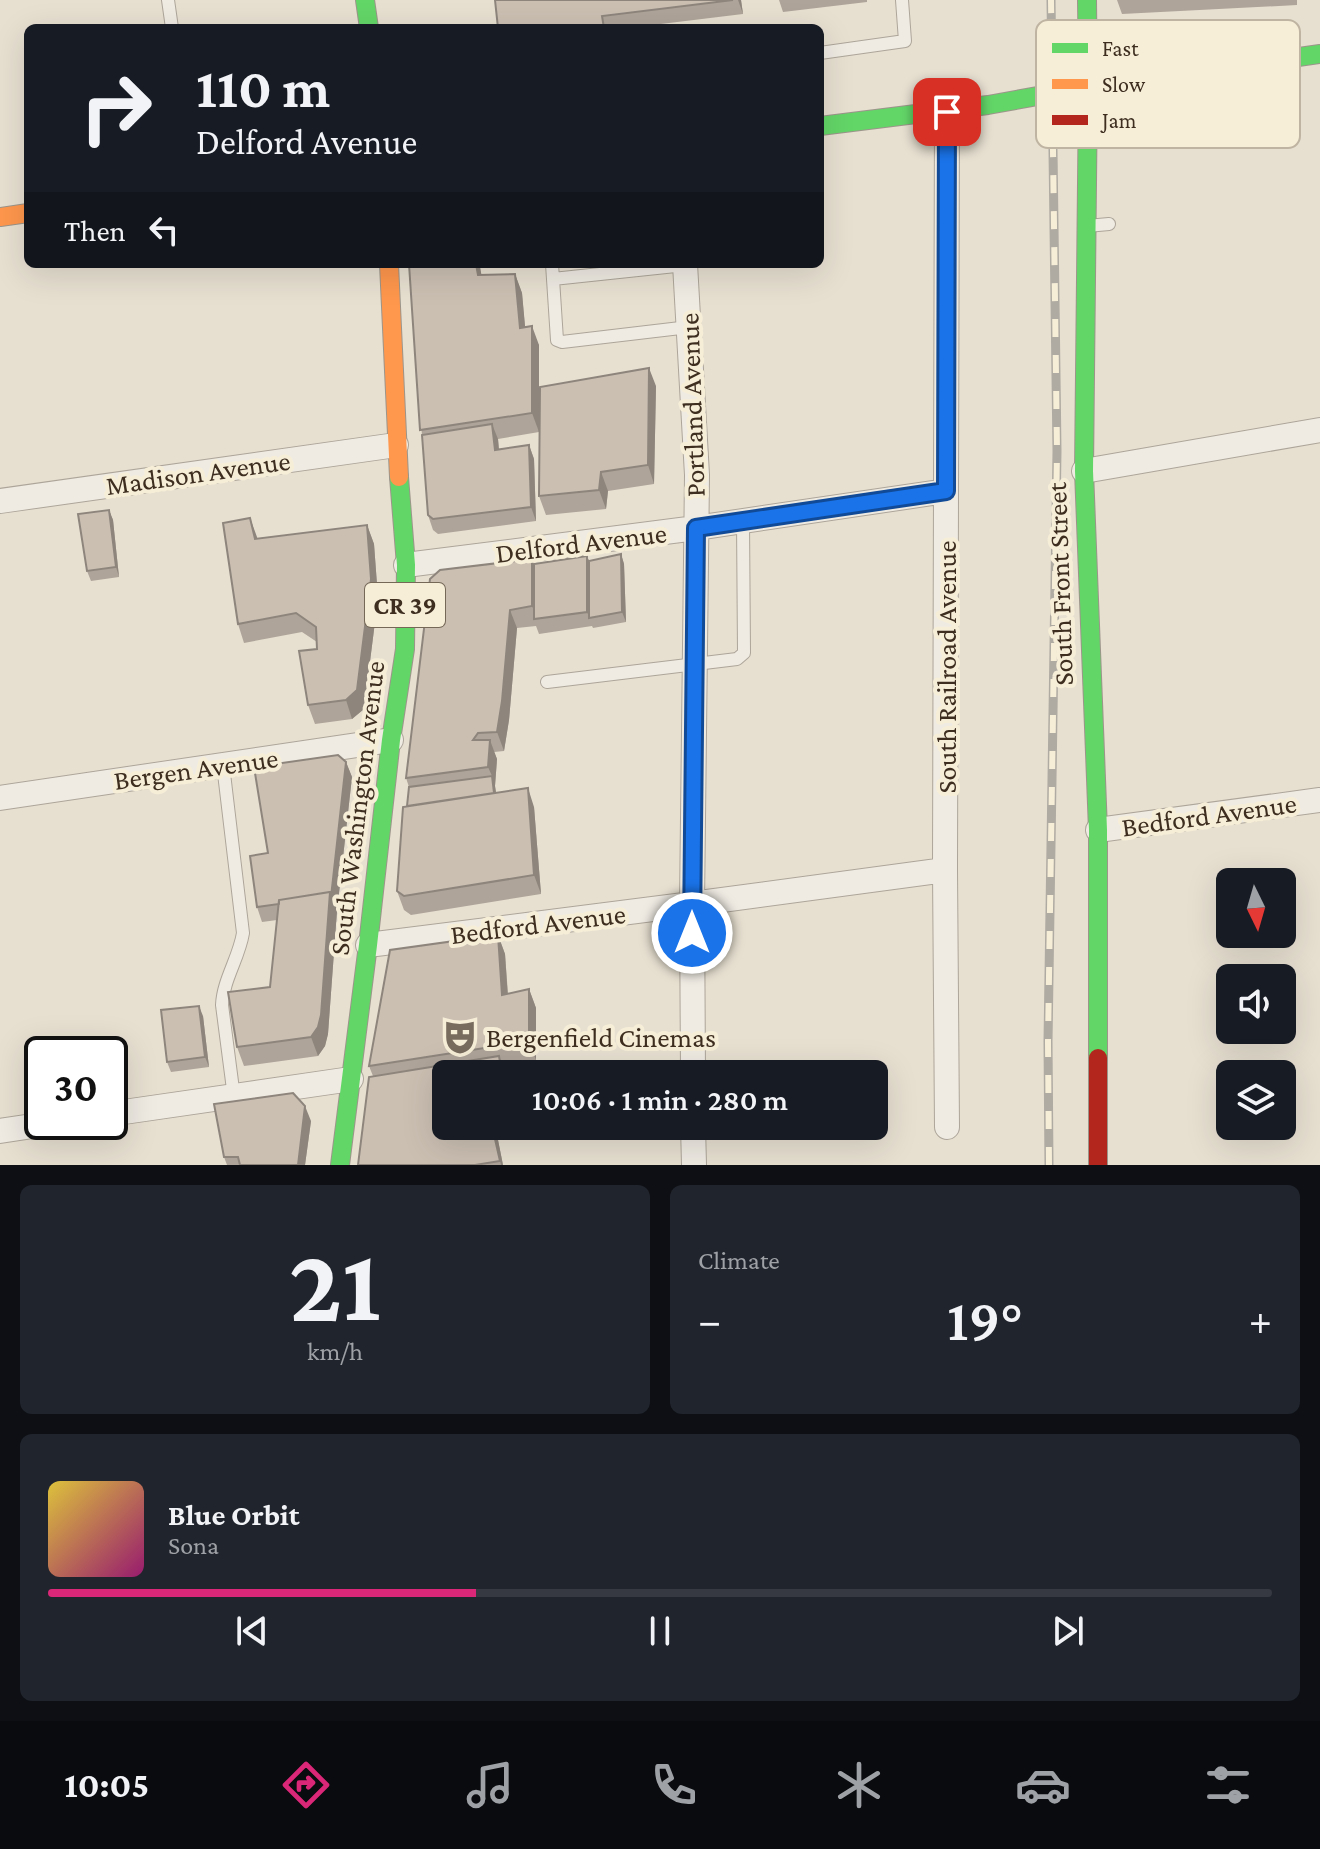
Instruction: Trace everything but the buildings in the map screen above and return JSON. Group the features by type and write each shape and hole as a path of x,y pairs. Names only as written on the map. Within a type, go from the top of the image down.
{"street":[{"path":"365,0 368,24"},
{"name":"South Front Street","path":"1087,0 1087,20"},
{"path":"1300,57 1320,54"},
{"path":"824,126 947,112 1036,98"},
{"name":"South Railroad Avenue","path":"947,112 947,1127"},
{"name":"South Front Street","path":"1088,148 1084,471 1098,830 1098,1165"},
{"path":"0,217 24,214"},
{"name":"South Washington Avenue","path":"340,1165 391,740 405,649 406,565 396,445 389,268"},
{"name":"Portland Avenue","path":"685,268 697,475 693,1060"},
{"path":"1084,471 1320,430"},
{"name":"Madison Avenue","path":"0,501 396,445"},
{"name":"Delford Avenue","path":"406,565 696,528 946,491"},
{"name":"Bergen Avenue","path":"0,798 391,740"},
{"name":"Bedford Avenue","path":"1098,830 1320,800"},
{"name":"Bedford Avenue","path":"368,945 945,870"},
{"path":"128,1112 351,1079"},
{"path":"0,1131 24,1127"},
{"path":"693,1140 694,1165"}],"lane":[{"path":"168,0 171,24"},
{"path":"824,52 905,41 902,0"},
{"path":"1087,226 1109,224"},
{"path":"552,268 557,340 562,342 689,327"},
{"path":"553,279 650,268"},
{"path":"547,682 737,659 744,653 743,521"},
{"path":"223,765 243,933 222,1005 234,1097"}],"railway":[{"path":"1051,0 1051,20"},
{"path":"1049,1165 1057,451 1053,148"}],"traffic: fast":[{"path":"365,0 368,24"},
{"path":"1087,0 1087,20"},
{"path":"1300,57 1320,54"},
{"path":"824,126 1036,96"},
{"path":"1087,148 1084,471 1098,830 1098,1058"},
{"path":"340,1165 391,740 405,649 406,565 399,477"}],"traffic: slow":[{"path":"0,217 24,214"},
{"path":"389,268 399,477"}],"traffic: jam":[{"path":"1098,1058 1098,1165"}],"place":[{"name":"Bergenfield Cinemas","path":"460,1037"}],"route":[{"path":"692,933 696,528 946,491 947,112"}]}
